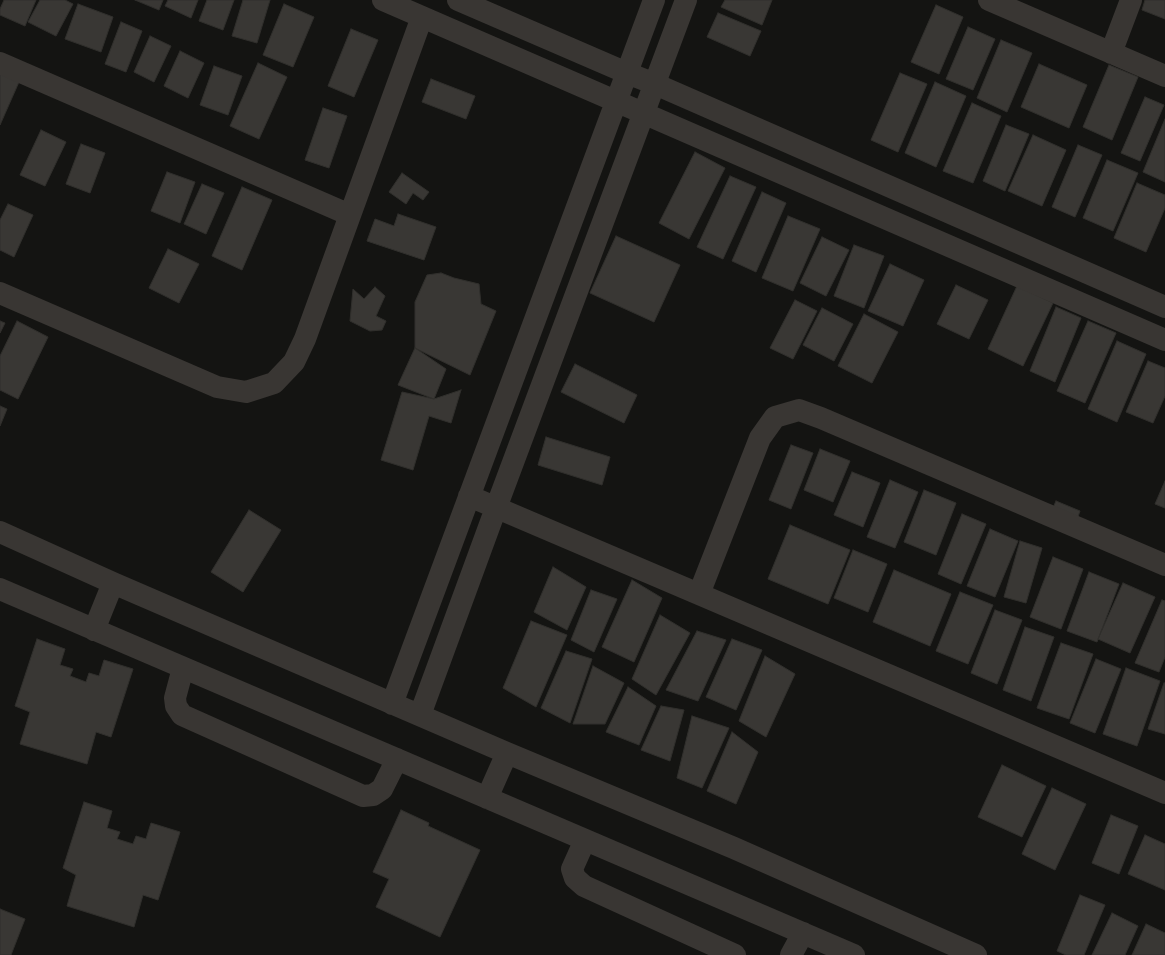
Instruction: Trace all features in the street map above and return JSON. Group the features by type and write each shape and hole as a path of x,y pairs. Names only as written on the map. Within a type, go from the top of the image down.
{"street":[{"path":"383,0 1165,340"},
{"path":"458,0 655,84 1165,307"},
{"path":"392,704 654,0"},
{"path":"420,715 686,0"},
{"path":"989,0 1165,76"},
{"path":"1111,53 1131,0"},
{"path":"0,293 217,387 246,392 274,384 294,362 305,339 422,17"},
{"path":"0,63 350,215"},
{"path":"699,594 760,438 774,417 799,410 1165,565"},
{"path":"470,496 1165,793"},
{"path":"0,532 113,583 392,704 734,848 976,955"},
{"path":"94,630 113,583"},
{"path":"0,589 854,955"},
{"path":"431,600 458,611"},
{"path":"183,668 175,698 176,706 182,715 363,796 373,795 382,788 397,759"},
{"path":"487,798 507,753"},
{"path":"585,840 572,869 575,878 584,886 735,955"},
{"path":"791,955 803,933"}],"building":[{"path":"4,0 36,0 25,26 0,15 0,9"},
{"path":"40,0 65,0 73,4 56,36 28,22"},
{"path":"135,0 163,0 159,10"},
{"path":"168,0 198,0 191,18 165,6"},
{"path":"207,0 234,0 223,30 199,21"},
{"path":"243,0 270,0 257,43 232,36"},
{"path":"725,0 772,0 762,25 721,7"},
{"path":"1145,0 1165,0 1165,19 1142,10"},
{"path":"78,4 113,17 101,52 65,39"},
{"path":"284,4 314,17 293,67 263,55"},
{"path":"936,5 963,17 939,74 911,62"},
{"path":"718,13 761,31 750,56 707,37"},
{"path":"121,22 142,31 126,72 105,64"},
{"path":"968,27 995,39 973,90 946,79"},
{"path":"351,29 378,40 354,97 328,86"},
{"path":"150,36 171,46 154,82 134,72"},
{"path":"1001,40 1032,53 1007,112 977,98"},
{"path":"180,51 204,63 188,98 164,86"},
{"path":"258,63 287,77 259,139 230,126"},
{"path":"1039,64 1087,85 1069,128 1021,107"},
{"path":"1109,65 1138,77 1112,140 1083,127"},
{"path":"214,66 242,76 228,115 200,105"},
{"path":"0,73 19,82 0,125"},
{"path":"900,73 927,84 898,152 871,140"},
{"path":"431,79 475,96 466,119 422,102"},
{"path":"935,82 966,96 936,167 905,153"},
{"path":"1145,97 1164,105 1140,161 1121,153"},
{"path":"972,103 1001,116 973,183 943,171"},
{"path":"323,108 347,116 329,168 305,160"},
{"path":"1165,119 1165,182 1143,172"},
{"path":"1006,125 1029,134 1005,191 983,181"},
{"path":"41,130 66,142 45,186 20,175"},
{"path":"1033,135 1066,150 1042,206 1008,191"},
{"path":"81,144 105,153 90,193 66,184"},
{"path":"1078,145 1102,155 1075,217 1052,207"},
{"path":"695,152 725,168 689,239 659,223"},
{"path":"1107,160 1138,173 1113,231 1083,218"},
{"path":"167,172 195,182 180,223 151,211"},
{"path":"402,173 429,192 423,200 413,193 406,204 389,192"},
{"path":"730,176 756,187 723,259 697,247"},
{"path":"1137,183 1165,195 1165,208 1146,252 1114,238"},
{"path":"202,184 224,193 206,234 184,224"},
{"path":"242,187 272,200 242,270 212,256"},
{"path":"762,192 786,203 756,272 732,261"},
{"path":"8,204 33,215 14,257 0,250 0,220"},
{"path":"398,214 436,227 424,260 367,241 375,219 394,226"},
{"path":"788,216 820,229 793,291 762,278"},
{"path":"616,236 680,265 654,322 590,293"},
{"path":"822,237 849,250 826,296 800,283"},
{"path":"854,245 884,256 864,308 834,296"},
{"path":"168,249 199,264 179,303 149,288"},
{"path":"890,264 924,280 903,326 868,311"},
{"path":"441,273 479,284 481,304 496,311 470,375 415,348 415,302 427,275"},
{"path":"956,285 988,300 969,339 937,324"},
{"path":"1017,286 1053,303 1023,366 988,349"},
{"path":"375,287 385,296 376,316 386,321 382,330 370,331 350,321 353,289 364,299"},
{"path":"795,300 817,311 793,359 770,348"},
{"path":"1056,307 1081,318 1055,382 1030,371"},
{"path":"822,308 853,324 834,361 803,345"},
{"path":"864,314 898,332 872,383 838,366"},
{"path":"0,321 5,323 0,333"},
{"path":"17,321 48,337 18,399 0,390 0,356"},
{"path":"1088,321 1116,333 1085,403 1057,391"},
{"path":"1117,341 1146,354 1117,422 1088,409"},
{"path":"415,348 446,369 434,399 398,385"},
{"path":"1148,361 1165,368 1165,396 1153,423 1126,412"},
{"path":"575,364 637,395 624,423 561,392"},
{"path":"461,390 451,423 429,416 413,470 381,460 402,392 434,399"},
{"path":"0,406 7,409 0,426"},
{"path":"546,437 610,457 602,485 538,465"},
{"path":"791,445 813,453 791,509 769,500"},
{"path":"820,449 850,461 833,502 804,490"},
{"path":"852,472 880,483 863,527 834,515"},
{"path":"890,480 918,492 895,548 867,537"},
{"path":"1165,481 1165,508 1155,504"},
{"path":"924,490 956,503 936,555 904,542"},
{"path":"1056,501 1080,511 1075,525 1050,515"},
{"path":"249,510 281,530 243,592 211,572"},
{"path":"962,514 986,524 961,584 938,574"},
{"path":"790,525 850,550 828,604 768,579"},
{"path":"990,529 1018,541 995,597 967,586"},
{"path":"1020,541 1042,548 1026,603 1004,597"},
{"path":"853,550 887,564 868,612 834,598"},
{"path":"1053,557 1083,569 1061,629 1030,617"},
{"path":"553,567 586,587 567,630 534,612"},
{"path":"894,570 951,594 930,646 873,622"},
{"path":"1089,572 1119,584 1097,642 1067,631"},
{"path":"632,580 662,598 634,662 602,647"},
{"path":"1123,583 1155,597 1130,653 1098,639"},
{"path":"591,590 617,599 594,652 571,640"},
{"path":"960,592 993,605 968,664 936,651"},
{"path":"1162,600 1165,601 1165,657 1159,672 1135,663"},
{"path":"995,610 1022,620 997,684 971,673"},
{"path":"660,615 690,633 656,695 632,679"},
{"path":"531,621 567,635 536,707 503,688"},
{"path":"1025,627 1054,637 1031,701 1003,690"},
{"path":"697,631 726,640 698,701 666,690"},
{"path":"37,639 65,649 60,665 73,669 70,676 86,682 89,673 99,676 104,660 133,669 111,737 96,732 87,764 20,744 30,712 15,706"},
{"path":"732,639 762,650 736,710 706,697"},
{"path":"1061,643 1093,654 1069,719 1037,708"},
{"path":"566,651 592,659 570,723 541,708"},
{"path":"765,656 795,674 766,737 739,721"},
{"path":"1096,659 1121,669 1095,733 1070,723"},
{"path":"593,666 624,683 605,724 573,724"},
{"path":"1126,668 1160,681 1137,746 1103,734"},
{"path":"1165,683 1165,734 1148,729"},
{"path":"628,687 656,706 639,745 606,732"},
{"path":"661,706 684,710 670,761 641,750"},
{"path":"692,716 729,728 702,788 677,778"},
{"path":"732,732 758,752 736,804 707,791"},
{"path":"1002,765 1046,786 1022,837 978,817"},
{"path":"1052,788 1086,804 1055,870 1022,854"},
{"path":"84,802 112,811 107,828 120,832 117,839 133,844 136,836 146,839 151,823 180,832 158,900 143,895 134,927 67,906 76,875 63,868"},
{"path":"401,810 429,823 428,826 480,850 440,937 376,907 389,879 373,872"},
{"path":"1111,815 1138,826 1119,874 1092,863"},
{"path":"1145,835 1165,844 1165,890 1128,874"},
{"path":"1080,895 1105,905 1084,955 1066,955 1057,951"},
{"path":"0,909 25,919 11,955 0,955"},
{"path":"1112,913 1138,926 1125,955 1092,955"},
{"path":"1146,924 1165,933 1165,955 1132,955"}]}
